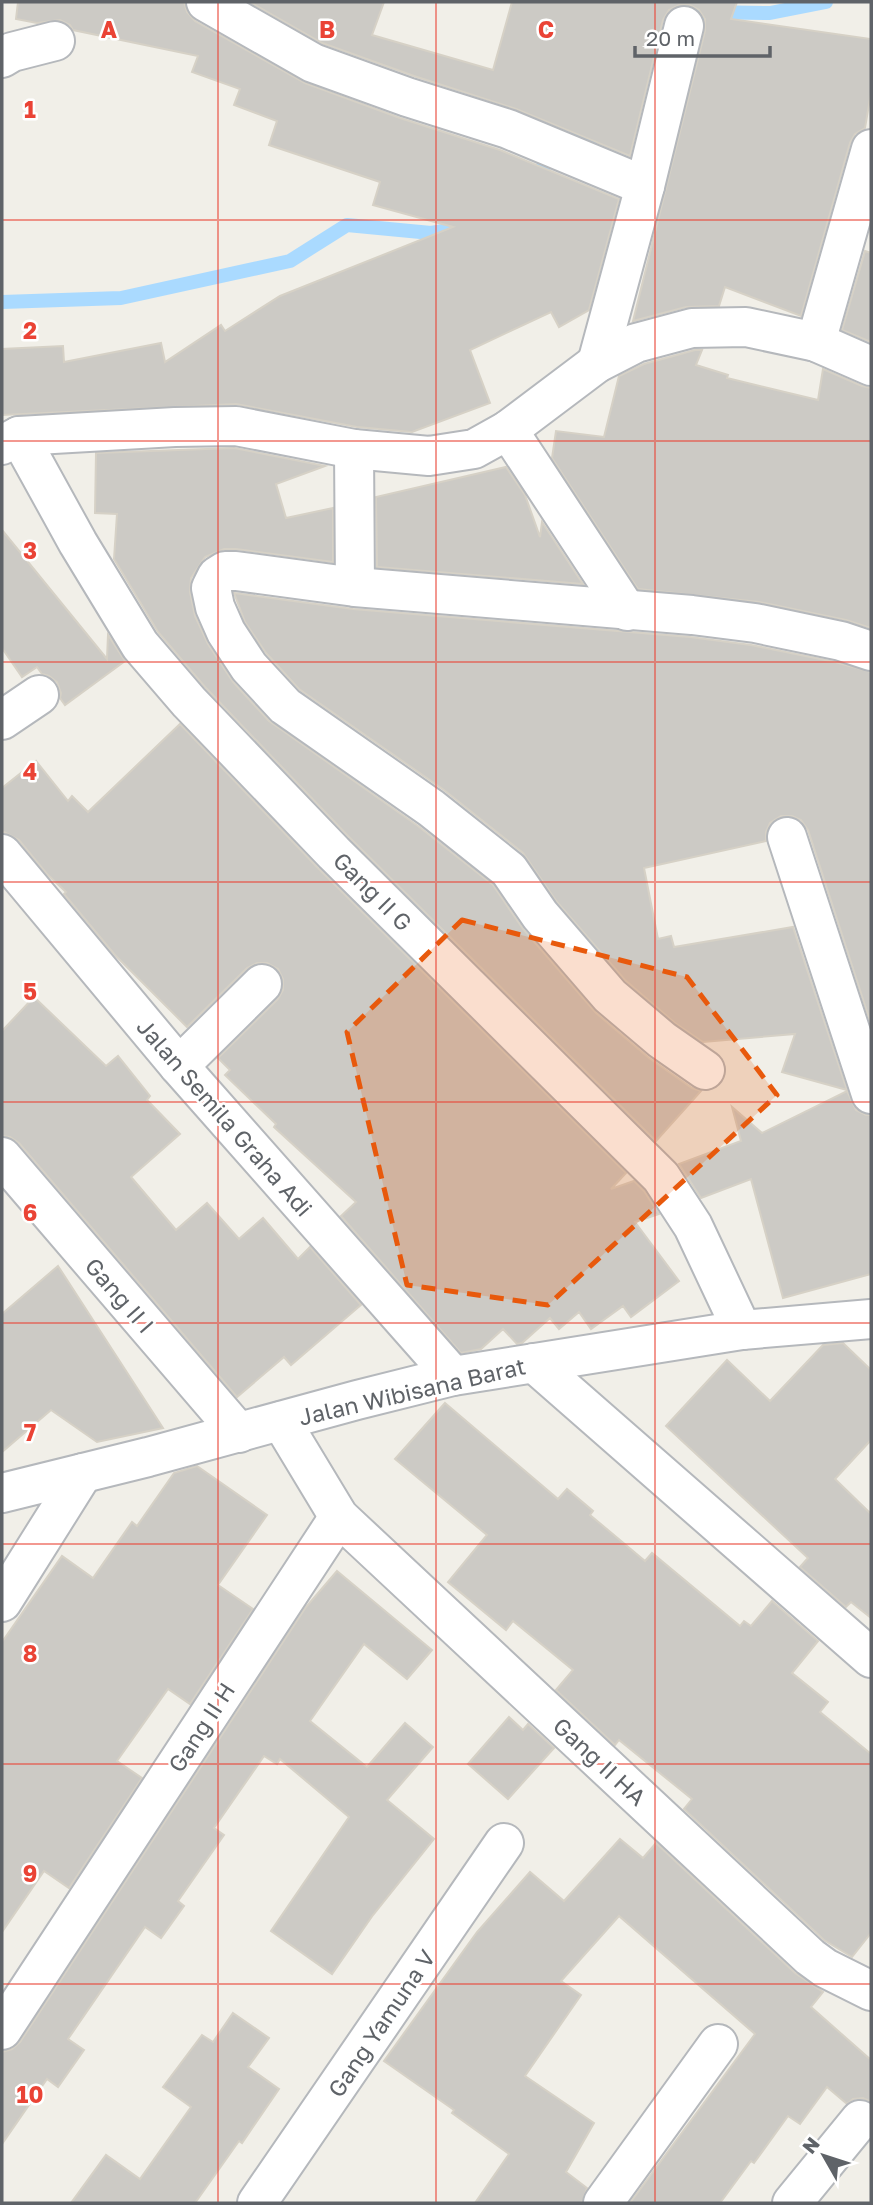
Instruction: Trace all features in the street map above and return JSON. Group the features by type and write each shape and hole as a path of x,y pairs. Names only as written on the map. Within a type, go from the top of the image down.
{"street":[{"path":"206,2 313,63 508,129 645,186"},
{"path":"597,363 645,186 684,26"},
{"path":"2,58 12,51 55,41"},
{"path":"816,342 871,149"},
{"path":"10,440 175,427 236,426 354,449 429,456 474,449 508,430 597,363 636,344 692,328 746,327 816,342 871,366"},
{"path":"508,430 627,611"},
{"name":"Gang II G","path":"10,440 78,543 140,645 189,702 334,853 661,1177 693,1226 742,1330"},
{"path":"354,449 355,587"},
{"path":"705,1070 662,1040 610,996 540,915 509,870 431,808 285,706 249,667 226,632 215,607 211,589 217,576 225,571 355,587 692,615 755,623 841,641 871,651"},
{"path":"2,720 39,695"},
{"path":"788,837 871,1094"},
{"name":"Jalan Semila Graha Adi","path":"2,854 179,1066 453,1376"},
{"path":"179,1066 262,984"},
{"name":"Gang II I","path":"2,1157 239,1433"},
{"name":"Jalan Wibisana Barat","path":"2,1493 453,1376 742,1330 871,1320"},
{"path":"534,1363 871,1658"},
{"path":"281,1421 339,1517"},
{"path":"2,1602 83,1473"},
{"name":"Gang II HA","path":"339,1517 810,1957 844,1979 871,1991"},
{"name":"Gang II H","path":"2,2030 339,1517"},
{"name":"Gang Yamuna V","path":"257,2203 504,1843"},
{"path":"603,2203 718,2044"},
{"path":"792,2203 860,2120"}],"highlighted area":[{"path":"462,920 687,977 777,1095 548,1305 407,1285 347,1032"}],"building":[{"path":"18,2 184,2 187,12 195,21 305,83 400,118 500,150 619,199 589,310 559,327 551,312 470,350 490,403 412,432 357,427 236,404 2,415 2,349 63,346 64,362 161,343 165,362 221,325 225,331 280,296 453,227 373,205 380,182 269,145 277,121 234,105 240,89 192,72 198,56 73,30 70,25 60,20 37,23 16,19"},
{"path":"250,2 384,2 372,35 493,70 512,2 737,2 731,19 871,39 871,93 865,128 855,134 850,143 801,316 725,287 719,306 686,307 633,321 705,31 705,19 699,10 690,5 679,5 669,10 663,20 630,156 516,109 322,43"},
{"path":"865,251 871,253 871,342 842,330"},
{"path":"702,350 696,365 728,375 727,378 818,400 823,369 871,388 871,628 846,620 759,602 638,589 552,458 556,431 604,437 619,376 644,364"},
{"path":"234,448 325,466 276,484 286,518 333,508 333,562 236,549 224,549 205,557 191,578 190,592 195,616 208,644 233,682 269,721 418,826 493,885 523,929 596,1013 649,1058 692,1088 701,1091 656,1141 350,838 205,687 158,632 114,559 117,514 95,513 96,453"},
{"path":"506,467 525,495 540,537 542,522 583,584 377,567 376,497"},
{"path":"2,530 107,659 108,635 125,661 65,705 60,698 57,682 42,674 37,667 22,677 2,648"},
{"path":"234,593 353,609 690,637 751,645 871,672 871,1024 808,830 801,820 792,816 781,816 770,823 766,841 644,868 658,939 671,936 674,947 793,927 847,1090 782,1072 795,1034 703,1042 675,1023 625,980 557,902 523,853 444,790 299,689 266,653 245,622"},
{"path":"180,724 318,868 626,1173 611,1189 634,1181 644,1191 659,1214 635,1222 679,1281 631,1317 623,1306 591,1329 579,1312 559,1329 550,1318 522,1343 517,1344 503,1329 481,1349 461,1353 341,1216 356,1202 274,1127 276,1124 225,1075 230,1070 218,1058 278,999 283,990 283,979 278,969 267,963 257,963 247,968 187,1027 115,955 64,894 66,892 19,840 2,831 2,788 36,761 68,801 72,796 88,812"},
{"path":"34,997 106,1066 118,1056 150,1096 147,1100 180,1134 131,1177 176,1230 207,1203 239,1239 263,1218 298,1259 310,1247 361,1305 291,1365 284,1357 237,1397 19,1143 10,1137 2,1136 2,1031"},
{"path":"847,1091 856,1110 871,1115 871,1274 783,1298 751,1179 701,1198 679,1164 741,1141 732,1107 762,1133"},
{"path":"58,1266 163,1428 97,1442 51,1410 2,1452 2,1314"},
{"path":"843,1343 871,1370 871,1440 835,1479 871,1514 871,1618 851,1602 846,1607 800,1567 808,1558 666,1426 727,1360 770,1401 823,1345"},
{"path":"445,1403 558,1499 567,1489 593,1511 590,1515 645,1561 652,1553 740,1626 744,1621 751,1626 772,1601 818,1641 792,1673 828,1702 820,1712 871,1754 871,1933 852,1957 824,1940 684,1809 692,1799 619,1740 615,1745 556,1690 573,1670 513,1621 506,1630 448,1582 487,1535 395,1459"},
{"path":"197,1466 267,1515 218,1585 253,1609 190,1704 168,1689 117,1761 142,1778 69,1888 44,1871 2,1932 2,1642 62,1556 93,1578 132,1522 137,1526 174,1473"},
{"path":"337,1571 432,1650 407,1679 364,1644 310,1721 367,1767 405,1723 433,1747 387,1800 434,1839 373,1915 332,1974 271,1931 349,1817 280,1759 277,1764 264,1756 214,1828 224,1835 178,1901 184,1906 161,1938 145,1927 68,2039 84,2050 58,2087 47,2079 2,2144 2,2052 12,2049 20,2042 306,1607"},
{"path":"509,1717 523,1730 528,1724 554,1748 508,1799 468,1764"},
{"path":"620,1839 643,1858 656,1843 795,1973 823,1992 811,2007 871,2060 871,2102 863,2098 853,2099 847,2104 827,2087 800,2124 788,2116 754,2163 751,2161 720,2203 630,2203 755,2034 619,1916 561,1981 581,1995 525,2076 594,2123 566,2172 587,2188 582,2203 475,2203 509,2154 452,2113 454,2110 384,2061 477,1932 530,1872 564,1901"},
{"path":"233,2013 269,2038 248,2067 279,2089 242,2143 239,2141 195,2203 71,2203 106,2155 140,2179 191,2107 163,2087 202,2035 213,2042"}],"waterway":[{"path":"692,32 704,12 770,13 826,2"},
{"path":"531,180 568,140 605,135"},
{"path":"2,302 121,298 290,261 347,225 431,233 461,228"}]}
